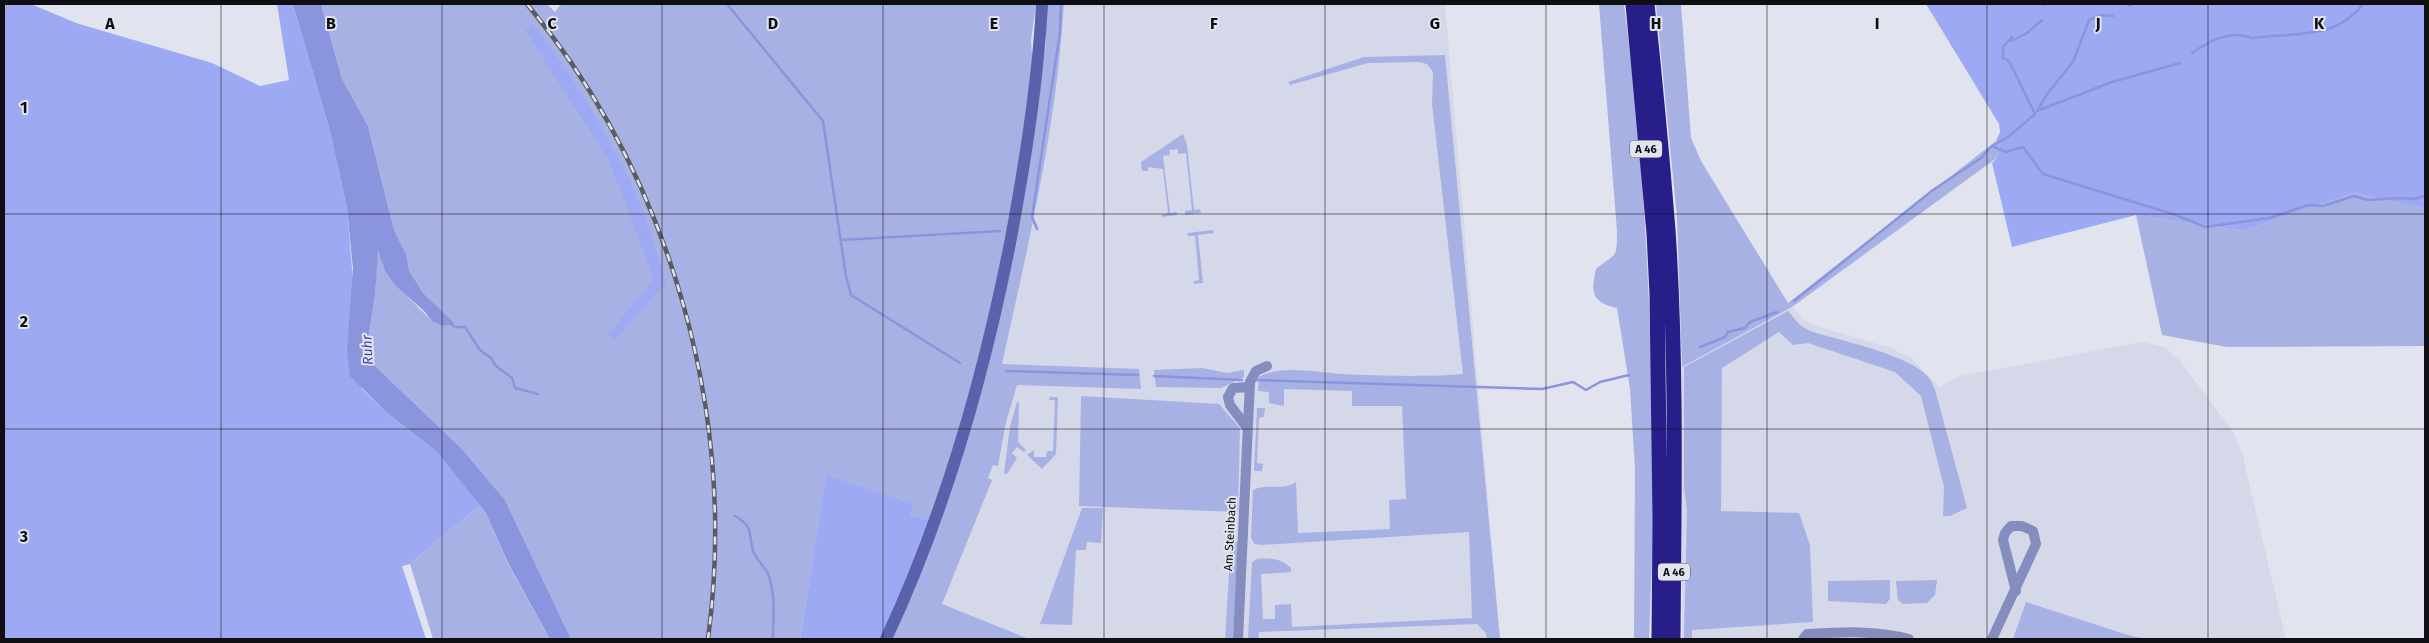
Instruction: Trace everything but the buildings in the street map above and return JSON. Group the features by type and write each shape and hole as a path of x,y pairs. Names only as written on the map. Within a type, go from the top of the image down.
{"highway":[{"name":"A 46","path":"1633,4 1654,233 1664,293"},
{"name":"A 46","path":"1647,4 1668,230 1664,293 1659,639"},
{"name":"A 46","path":"1664,309 1674,504 1673,639"}],"main road":[{"path":"886,639 913,579 935,522 966,427 984,362 1023,174 1036,82 1042,4"}],"street":[{"path":"1248,430 1230,405 1228,397 1233,388 1249,387 1252,375 1267,366"},
{"name":"Am Steinbach","path":"1238,639 1249,387"},
{"path":"1992,639 2016,590 2036,544 2033,531 2022,526 2012,526 2004,533 2003,540 2016,590"},
{"path":"1803,639 1807,634 1823,636 1872,632 1909,639"}],"shaded area":[{"path":"4,4 31,4 76,23 212,63 260,86 289,80 277,4 293,4 330,131 347,208 362,389 386,412 437,452 480,505 410,564 402,566 426,639 4,639"},
{"path":"321,4 547,4 555,12 561,4 1036,4 1031,41 1033,68 1024,138 989,320 957,436 930,520 911,515 914,504 826,476 800,639 571,639 505,500 461,448 375,366 367,347 375,295 377,251 389,276 426,315 438,324 454,324 423,293 409,270 406,254 394,230 368,126 342,79"},
{"path":"1046,4 1064,4 1055,95 1040,185 1002,364 1139,369 1141,389 1017,385 1006,422 998,466 993,465 988,478 992,480 942,604 1029,639 891,639 927,557 1028,168 1046,43"},
{"path":"1064,4 1445,4 1500,639 905,639 1002,365 1036,208 1062,42"},
{"path":"1599,4 1624,4 1632,67 1643,193 1650,320 1653,447 1653,526 1649,639 1634,639 1635,469 1630,389 1617,308 1602,303 1595,295 1594,290 1596,269 1614,255 1617,247"},
{"path":"1656,4 1681,4 1691,138 1701,161 1788,303 1996,141 2000,145 1998,157 1792,307 1682,367 1677,217"},
{"path":"1926,4 2425,4 2425,209 2354,193 2243,231 2136,215 2012,247 1992,163 1998,157 2000,145 1996,141 2000,132 1999,124"},
{"path":"532,23 575,83 624,170 644,214 666,283 614,340 608,334 654,280 609,161 525,30"},
{"path":"1445,55 1500,639 1487,639 1486,633 1477,624 1259,632 1258,639 1248,639 1252,562 1257,559 1276,559 1284,562 1291,568 1291,572 1261,574 1263,619 1275,619 1275,605 1291,604 1292,627 1472,618 1469,532 1261,545 1254,544 1251,537 1253,490 1258,488 1286,486 1296,482 1298,533 1390,529 1389,500 1406,499 1402,406 1352,406 1352,391 1284,389 1284,406 1269,403 1269,392 1258,391 1259,377 1268,373 1289,370 1388,376 1463,374 1432,104 1433,72 1427,64 1418,62 1368,63 1290,85 1288,82 1364,57"},
{"path":"1183,134 1187,145 1194,210 1200,209 1201,213 1185,215 1185,211 1192,210 1186,153 1178,154 1178,149 1169,150 1170,155 1163,156 1170,213 1177,212 1177,215 1162,217 1162,215 1168,213 1163,169 1148,167 1148,171 1142,171 1141,162"},
{"path":"2354,193 2425,209 2425,346 2227,347 2162,335 2136,215 2243,231"},
{"path":"1213,230 1214,233 1198,235 1203,283 1194,284 1194,281 1199,280 1195,236 1188,236 1187,233"},
{"path":"1792,307 1804,320 1816,326 1891,348 1911,358 1940,388 1943,384 1961,376 2142,342 2165,347 2179,360 2233,431 2242,453 2286,639 1682,639 1682,367"},
{"path":"1788,311 1800,325 1810,331 1891,355 1907,362 1929,378 1936,393 1967,508 1950,516 1943,516 1944,487 1921,396 1895,372 1808,343 1793,345 1779,332 1722,368 1721,511 1799,513 1810,545 1813,622 1692,630 1692,639 1684,639 1687,510 1684,488 1684,367"},
{"path":"1202,368 1227,373 1244,370 1244,377 1221,388 1156,387 1154,370"},
{"path":"1081,396 1219,404 1240,428 1238,512 1079,506"},
{"path":"1050,397 1058,397 1056,454 1042,469 1027,455 1034,450 1034,457 1046,457 1047,451 1053,451 1055,400 1049,400"},
{"path":"1017,402 1019,402 1018,442 1026,450 1024,452 1017,447 1012,453 1017,458 1007,474 1004,473 1010,426"},
{"path":"1257,408 1265,408 1264,417 1259,418 1257,463 1263,464 1262,471 1254,471"},
{"path":"826,475 914,504 911,515 930,520 914,566 880,639 800,639"},
{"path":"480,505 486,513 509,566 550,639 433,639 410,564"},
{"path":"1082,508 1103,508 1101,543 1087,542 1086,550 1076,550 1072,625 1040,624"},
{"path":"1231,541 1238,542 1233,639 1225,639"},
{"path":"1890,580 1890,599 1886,604 1828,601 1828,581"},
{"path":"1937,580 1935,595 1927,603 1903,604 1898,600 1896,581"},
{"path":"2026,602 2131,636 2146,639 2013,639"}],"water":[{"name":"Ruhr","path":"293,4 321,4 342,79 368,126 394,230 406,254 409,270 423,293 455,324 443,326 433,322 424,311 395,285 385,271 378,251 375,295 367,347 375,366 462,449 505,500 571,639 550,639 509,565 486,513 437,452 386,412 350,376 347,351 353,269 347,208 330,131"}],"waterway":[{"path":"727,4 823,121 846,276 851,295 960,363"},
{"path":"1037,229 1032,217 1060,32 1061,4"},
{"path":"2129,6 2133,4"},
{"path":"2192,53 2206,44 2228,36 2236,35 2252,38 2312,33 2326,29 2340,24 2352,16 2363,4"},
{"path":"2037,111 2047,94 2073,62 2089,20 2102,15 2113,16"},
{"path":"1992,146 2008,137 2035,114 2009,61 2003,58 2003,47 2012,37 2011,41 2027,33 2042,20"},
{"path":"2037,111 2112,82 2180,63"},
{"path":"1794,301 1933,190 1981,158 1992,146 2006,152 2023,147 2043,174 2176,215 2205,227 2269,218 2308,205 2323,206 2354,196 2368,200 2414,199 2425,196"},
{"path":"841,240 1000,231"},
{"path":"1700,347 1725,337 1728,332 1745,328 1750,322 1777,312"},
{"path":"449,323 455,327 465,327 480,350 491,358 496,366 512,378 515,388 538,394"},
{"path":"1006,371 1138,375"},
{"path":"1254,380 1542,389 1573,382 1586,390 1600,382 1629,375"},
{"path":"1154,376 1242,380"},
{"path":"735,516 748,527 753,551 771,582 774,606 773,639"}],"railway":[{"path":"527,4 577,72 620,145 655,222 683,303 702,386 713,470 715,555 708,639"}]}
